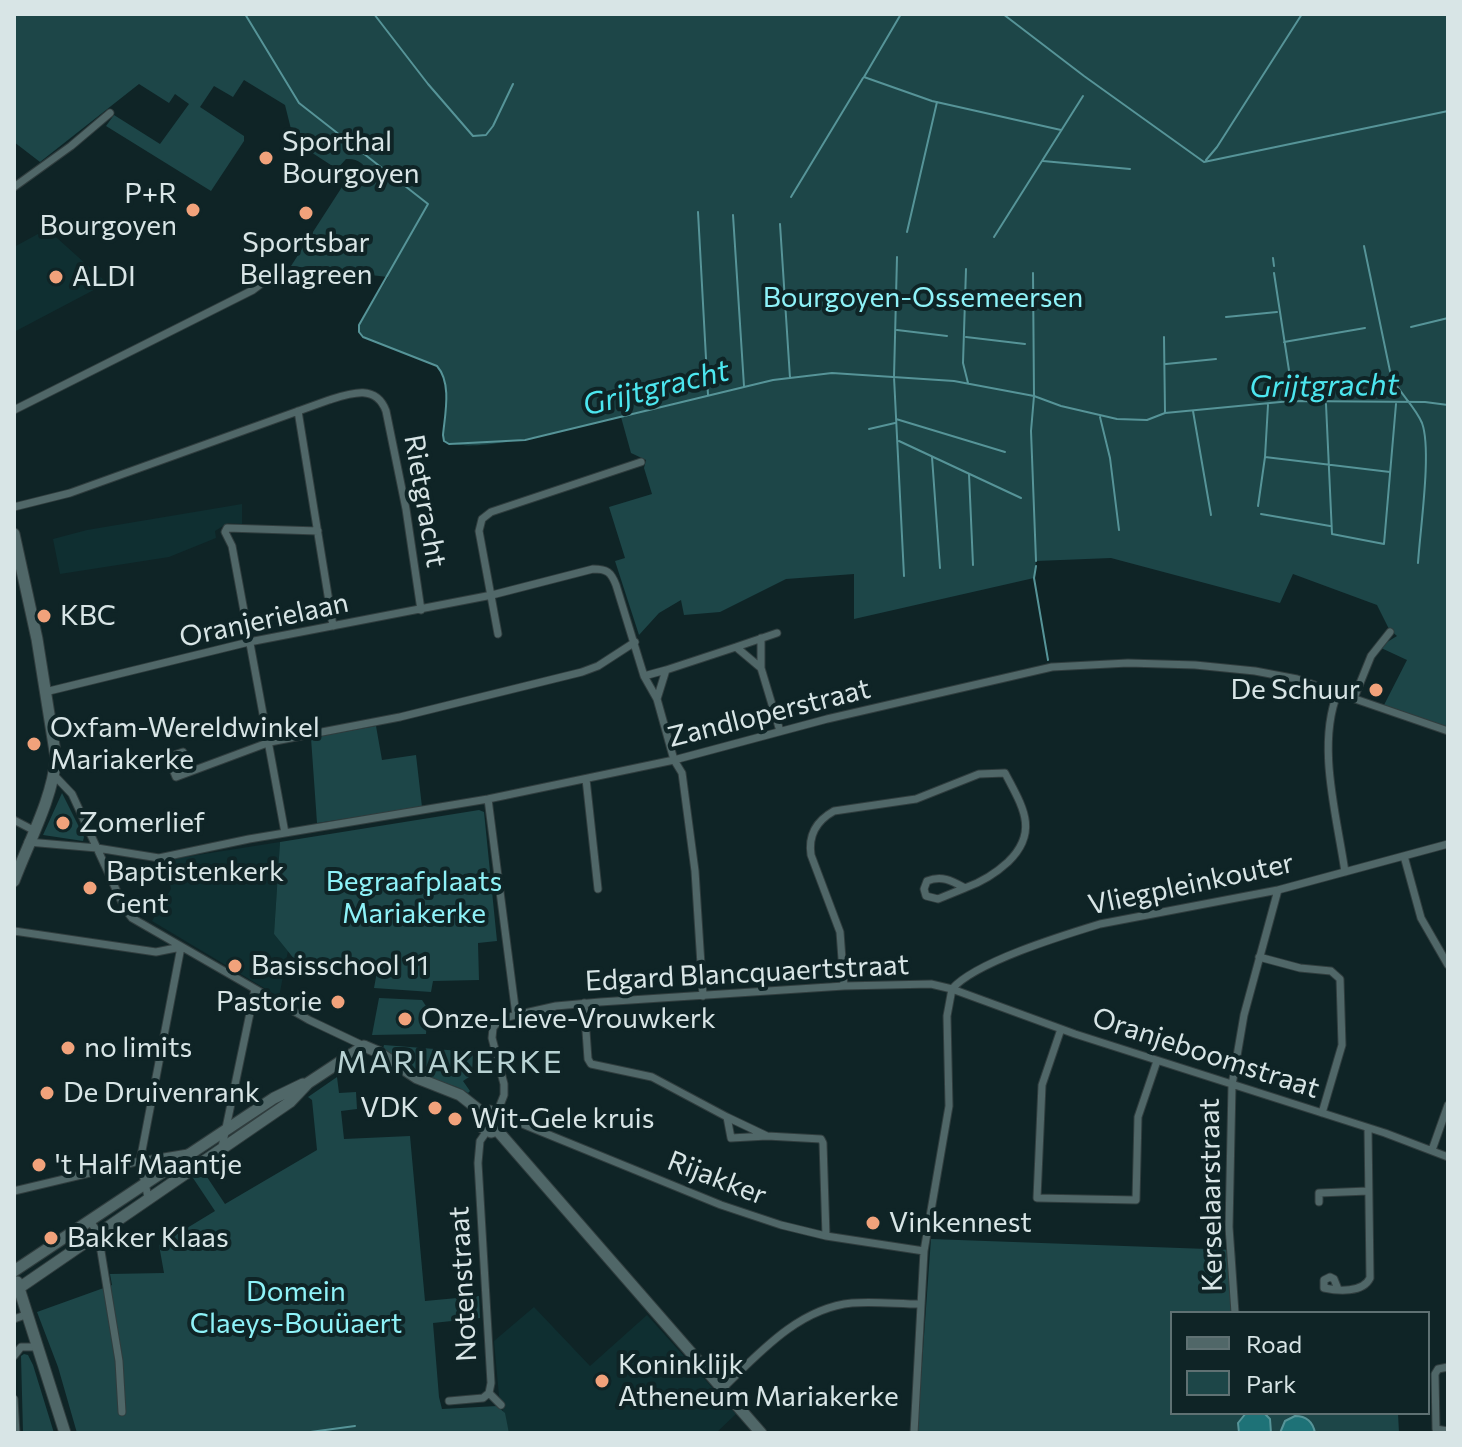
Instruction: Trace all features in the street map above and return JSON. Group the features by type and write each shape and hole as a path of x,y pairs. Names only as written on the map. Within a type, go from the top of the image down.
{"street":[{"path":"14,187 110,113"},
{"path":"14,410 253,290 273,275"},
{"name":"Rietgracht","path":"298,411 357,392 367,392 382,401 406,509 421,610"},
{"path":"14,507 70,493 298,411 333,626"},
{"path":"498,634 479,531 485,515 641,462"},
{"path":"285,833 231,540 225,532 227,528 318,531"},
{"path":"14,537 37,639 54,736 54,775 14,881"},
{"name":"Oranjerielaan","path":"45,692 249,642 492,595 593,569 611,573 635,642"},
{"path":"1354,698 1371,656 1390,632"},
{"path":"644,676 777,633"},
{"path":"761,638 761,668 780,731"},
{"path":"191,771 270,742 400,717 582,672 598,666 635,642 644,676 657,699 674,760 682,773 695,871 703,996"},
{"path":"736,647 761,668"},
{"name":"Zandloperstraat","path":"28,842 97,848 159,858 586,779 1052,667 1128,663 1220,667 1282,675 1448,731"},
{"path":"657,699 666,670"},
{"path":"1338,692 1329,716 1328,751 1345,872"},
{"path":"844,986 840,932 811,855 813,830 826,816 834,811 916,799 979,774 1005,773 1026,823 1025,838 1019,850 993,875 965,888 938,899 926,896 924,889 927,881 940,878 965,888"},
{"path":"54,775 72,794 132,918 343,1039 378,1052 417,1078 460,1095 493,1122 761,1433"},
{"path":"586,779 598,889"},
{"path":"488,799 516,1015 499,1020 490,1040 504,1084 504,1095 493,1122"},
{"path":"14,820 33,830"},
{"name":"Vliegpleinkouter","path":"952,989 967,976 1070,933 1278,890 1448,844"},
{"path":"1404,856 1421,918 1448,965"},
{"name":"Kerselaarstraat","path":"1235,1311 1229,1227 1232,1085 1244,1015 1278,890"},
{"path":"14,931 156,952 181,947"},
{"path":"146,1192 140,1161 181,947"},
{"path":"1259,957 1300,968 1331,971 1340,979 1342,1045 1322,1113"},
{"name":"Edgard Blancquaertstraat","path":"516,1015 584,1003 844,986 931,984 952,989"},
{"path":"222,1147 255,989"},
{"path":"914,1433 924,1251 949,1106 947,1016 952,989"},
{"name":"Oranjeboomstraat","path":"952,989 1061,1029 1368,1128 1448,1157"},
{"path":"584,1003 588,1059 591,1064 652,1077 767,1136"},
{"path":"1061,1029 1042,1085 1037,1198 1136,1200 1138,1117 1157,1061"},
{"path":"19,1288 98,1233 196,1151 274,1098 308,1083 364,1046"},
{"path":"65,1433 14,1273 90,1221 222,1147 290,1102 308,1083"},
{"path":"1432,1150 1448,1105"},
{"path":"727,1117 731,1138 815,1137 823,1143 826,1236"},
{"name":"Rijakker","path":"493,1122 515,1121 721,1205 802,1231 924,1251"},
{"name":"Notenstraat","path":"449,1401 483,1398 489,1393 491,1383 478,1163 480,1141 493,1122"},
{"path":"1338,1289 1360,1289 1367,1285 1370,1278 1368,1128"},
{"path":"14,1191 196,1151"},
{"path":"1319,1202 1318,1188 1368,1191"},
{"path":"90,1221 98,1233 119,1361 122,1412"},
{"path":"723,1388 750,1361 808,1315 853,1303 921,1304"},
{"path":"14,1319 28,1314"},
{"path":"14,1356 21,1347 39,1347"},
{"path":"1448,1367 1438,1369 1435,1374 1434,1415 1436,1429 1448,1431"},
{"path":"489,1393 501,1405"},
{"path":"14,1399 16,1433"}],"shaded area":[{"path":"47,229 107,283 14,332 14,247"},
{"path":"242,504 242,524 228,523 215,531 216,538 169,557 60,574 53,539 87,530"},
{"path":"280,842 274,934 288,951 279,997 152,921 171,889 166,860"},
{"name":"Koninklijk Atheneum Mariakerke","path":"534,1307 590,1366 647,1315 736,1414 716,1433 509,1433 499,1396 494,1341"},
{"path":"1244,1415 1266,1415 1270,1419 1271,1433 1239,1433 1238,1423"},
{"path":"1295,1416 1309,1420 1315,1433 1280,1433 1285,1421"}],"green space":[{"name":"Bourgoyen-Ossemeersen","path":"14,14 1448,14 1448,727 1384,705 1407,660 1379,647 1397,636 1389,629 1377,605 1293,574 1280,603 1111,558 1036,561 1034,578 854,619 854,574 786,579 720,612 684,615 681,600 659,613 639,635 615,561 625,558 609,507 652,494 644,468 646,460 631,453 621,417 503,443 458,445 444,441 446,392 442,374 436,366 363,337 359,332 359,325 388,277 291,266 342,187 355,190 365,181 366,170 360,162 346,159 337,169 294,141 285,105 244,80 233,97 214,86 200,107 244,136 244,141 211,191 106,126 114,115 160,144 189,104 175,94 169,103 139,84 40,162 14,142"},
{"path":"376,726 382,760 416,755 422,807 317,823 311,738"},
{"path":"62,793 84,837 83,841 43,835"},
{"name":"Begraafplaats Mariakerke","path":"479,810 484,812 497,941 478,943 479,980 433,981 431,992 374,988 378,966 295,960 274,934 280,842"},
{"path":"379,998 422,1000 428,1009 426,1034 372,1035"},
{"path":"384,1045 473,1052 472,1075 463,1081 470,1091 468,1093 420,1073 383,1049"},
{"name":"Domein Claeys-Bouüaert","path":"337,1077 339,1093 356,1092 357,1109 341,1111 344,1139 410,1136 425,1301 479,1296 480,1318 433,1323 442,1409 497,1406 505,1413 509,1433 77,1433 58,1367 37,1312 112,1285 110,1274 164,1273 159,1245 215,1211 191,1175 201,1168 225,1204 317,1150 312,1100 308,1097"},
{"path":"931,1239 1235,1250 1238,1311 1170,1311 1170,1415 1398,1415 1399,1433 917,1433"},
{"path":"28,1355 33,1365 54,1433 23,1433 21,1356"}],"waterway":[{"name":"Grijtgracht","path":"245,14 299,103 428,204 359,325 359,332 363,337 437,366 445,381 443,435 444,441 449,444 525,440 773,380 832,373 954,381 1034,396 1061,406 1117,419 1147,420 1165,413 1291,401 1425,402 1448,405"},
{"path":"374,14 473,136 486,135 493,126 513,84"},
{"path":"901,14 864,77 932,101 1061,130"},
{"path":"1003,14 1204,162 1448,111"},
{"path":"1206,160 1302,14"},
{"path":"791,197 863,78"},
{"path":"994,237 1083,96"},
{"path":"907,232 937,102"},
{"path":"1043,161 1130,169"},
{"path":"698,212 708,395"},
{"path":"733,215 744,386"},
{"path":"780,224 790,378"},
{"name":"Grijtgracht","path":"1364,246 1391,376 1419,417 1425,435 1426,470 1418,563"},
{"path":"897,257 894,377 904,576"},
{"path":"1273,258 1274,266"},
{"path":"966,269 963,363 968,383"},
{"path":"1033,273 1034,396 1031,431 1036,561"},
{"path":"1274,273 1292,390"},
{"path":"1226,317 1277,312"},
{"path":"1411,327 1448,318"},
{"path":"1284,342 1365,328"},
{"path":"897,330 947,336"},
{"path":"966,337 1025,344"},
{"path":"1164,337 1165,412"},
{"path":"1166,364 1216,359"},
{"path":"1326,404 1332,534 1384,544 1396,404"},
{"path":"1268,405 1265,457 1390,472"},
{"path":"1193,411 1211,515"},
{"path":"1100,417 1110,458 1119,530"},
{"path":"896,419 1005,452"},
{"path":"869,429 895,423"},
{"path":"899,441 1021,498"},
{"path":"932,457 940,568"},
{"path":"1258,506 1265,457"},
{"path":"969,474 973,565"},
{"path":"1261,514 1330,526"},
{"path":"1036,566 1034,578 1048,660"},
{"path":"303,1433 355,1426"}],"place":[{"name":"Sporthal Bourgoyen","path":"266,158"},
{"name":"P+R Bourgoyen","path":"193,210"},
{"name":"Sportsbar Bellagreen","path":"306,213"},
{"name":"ALDI","path":"56,277"},
{"name":"KBC","path":"44,616"},
{"name":"De Schuur","path":"1376,690"},
{"name":"Oxfam-Wereldwinkel Mariakerke","path":"34,744"},
{"name":"Zomerlief","path":"63,823"},
{"name":"Baptistenkerk Gent","path":"90,888"},
{"name":"Basisschool 11","path":"235,966"},
{"name":"Pastorie","path":"338,1002"},
{"name":"Onze-Lieve-Vrouwkerk","path":"405,1019"},
{"name":"no limits","path":"68,1048"},
{"name":"De Druivenrank","path":"47,1093"},
{"name":"VDK","path":"435,1108"},
{"name":"Wit-Gele kruis","path":"455,1119"},
{"name":"'t Half Maantje","path":"39,1165"},
{"name":"Vinkennest","path":"873,1223"},
{"name":"Bakker Klaas","path":"51,1238"},
{"name":"Koninklijk Atheneum Mariakerke","path":"602,1381"}],"district":[{"name":"MARIAKERKE","path":"450,1062"}]}
